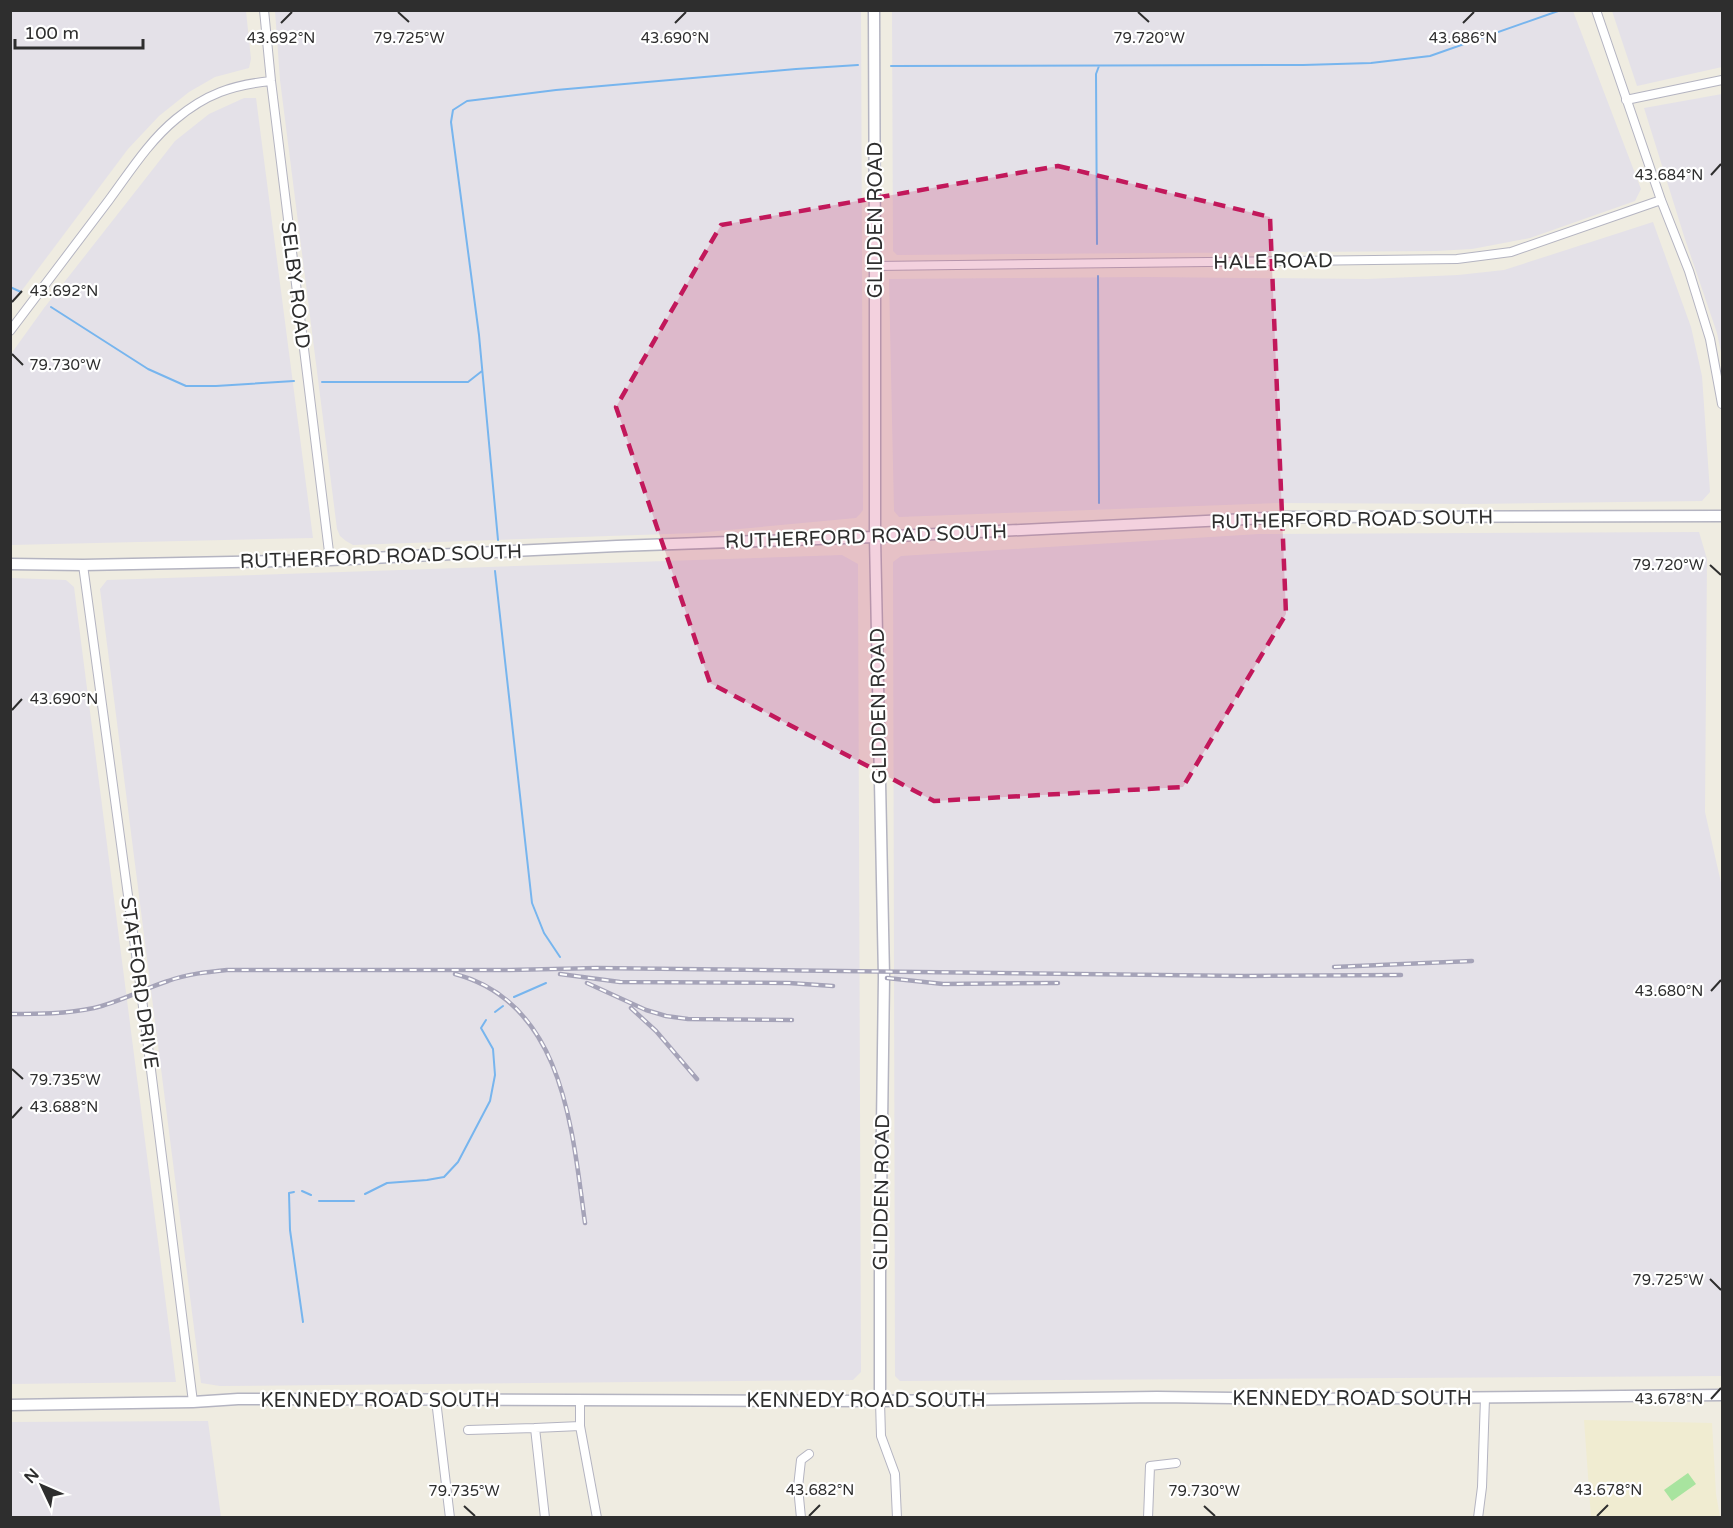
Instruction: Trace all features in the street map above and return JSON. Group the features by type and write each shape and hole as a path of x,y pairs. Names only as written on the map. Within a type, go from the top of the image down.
{"street":[{"name":"SELBY ROAD","path":"264,10 330,560"},
{"name":"GLIDDEN ROAD","path":"874,10 875,537 884,971 880,1401"},
{"path":"1596,10 1661,200 1689,271 1710,339 1722,404"},
{"path":"1626,100 1722,80"},
{"path":"10,331 139,159 175,119 212,95 229,88 248,83 271,81"},
{"name":"HALE ROAD","path":"875,266 1457,258 1511,252 1661,200"},
{"name":"RUTHERFORD ROAD SOUTH","path":"10,564 83,565 330,560 1288,517 1722,516"},
{"name":"STAFFORD DRIVE","path":"83,565 141,991 193,1402"},
{"name":"KENNEDY ROAD SOUTH","path":"10,1405 238,1400 880,1401 1157,1397 1308,1399 1722,1395"},
{"path":"1479,1518 1485,1398"},
{"path":"436,1400 450,1518"},
{"path":"580,1400 580,1426 597,1518"},
{"path":"880,1401 881,1436 896,1474 897,1518"},
{"path":"468,1430 580,1426"},
{"path":"536,1428 545,1518"},
{"path":"801,1518 798,1486 801,1460 809,1454"},
{"path":"1148,1518 1150,1466 1176,1463"}],"highlighted area":[{"path":"1058,166 1270,217 1286,614 1183,787 934,801 710,683 616,407 721,225"}],"shaded area":[{"path":"11,10 246,11 251,59 249,68 215,77 189,92 159,116 128,149 11,305"},
{"path":"275,11 861,11 863,510 860,514 856,518 696,533 353,545 340,536 337,529 280,80"},
{"path":"892,11 1573,11 1641,189 1635,201 1530,238 1472,249 897,255 893,251"},
{"path":"1612,11 1722,11 1722,67 1637,86"},
{"path":"1722,94 1722,357 1717,333 1644,108"},
{"path":"244,98 256,98 313,538 11,545 11,354 44,308 175,141 209,114"},
{"path":"1653,222 1691,327 1702,376 1710,492 1702,501 1476,504 1279,503 899,517 894,511 889,279 1147,277 1367,279 1458,275 1504,270"},
{"path":"1699,532 1707,559 1705,812 1722,887 1722,1376 900,1381 895,1376 893,562 901,556 1259,534"},
{"path":"842,555 858,564 861,1372 853,1380 220,1386 201,1383 100,589 107,580"},
{"path":"11,578 66,580 74,587 176,1382 11,1384"},
{"path":"1584,1420 1712,1423 1716,1494 1720,1517 1591,1517"},
{"path":"208,1421 221,1517 11,1517 11,1422"}],"green space":[{"path":"1688,1473 1696,1484 1672,1501 1664,1490"}],"waterway":[{"path":"891,66 1371,63 1430,56 1561,10"},
{"path":"498,540 479,335 451,122 453,110 467,101 556,90 858,65"},
{"path":"1097,244 1096,74 1099,66"},
{"path":"1098,276 1099,503"},
{"path":"10,287 21,292"},
{"path":"51,307 148,369 186,386 294,381"},
{"path":"322,382 468,382 482,371"},
{"path":"495,571 532,903 544,933 560,957"},
{"path":"514,997 546,983"},
{"path":"495,1012 503,1006"},
{"path":"365,1194 387,1183 444,1177 458,1162 490,1101 495,1075 493,1049 481,1028 486,1020"},
{"path":"302,1191 311,1195"},
{"path":"294,1192 289,1193 290,1230 303,1322"},
{"path":"319,1201 354,1201"}],"railway":[{"path":"1334,967 1472,961"},
{"path":"10,1014 62,1013 94,1008 175,979 227,970 597,968 1244,976 1401,975"},
{"path":"455,974 491,989 519,1012 541,1041 556,1074 567,1111 575,1149 585,1223"},
{"path":"560,974 620,982 789,983 833,986"},
{"path":"887,978 943,984 1058,983"},
{"path":"587,983 646,1010 666,1016 688,1019 792,1020"},
{"path":"631,1008 656,1031 697,1079"}]}
